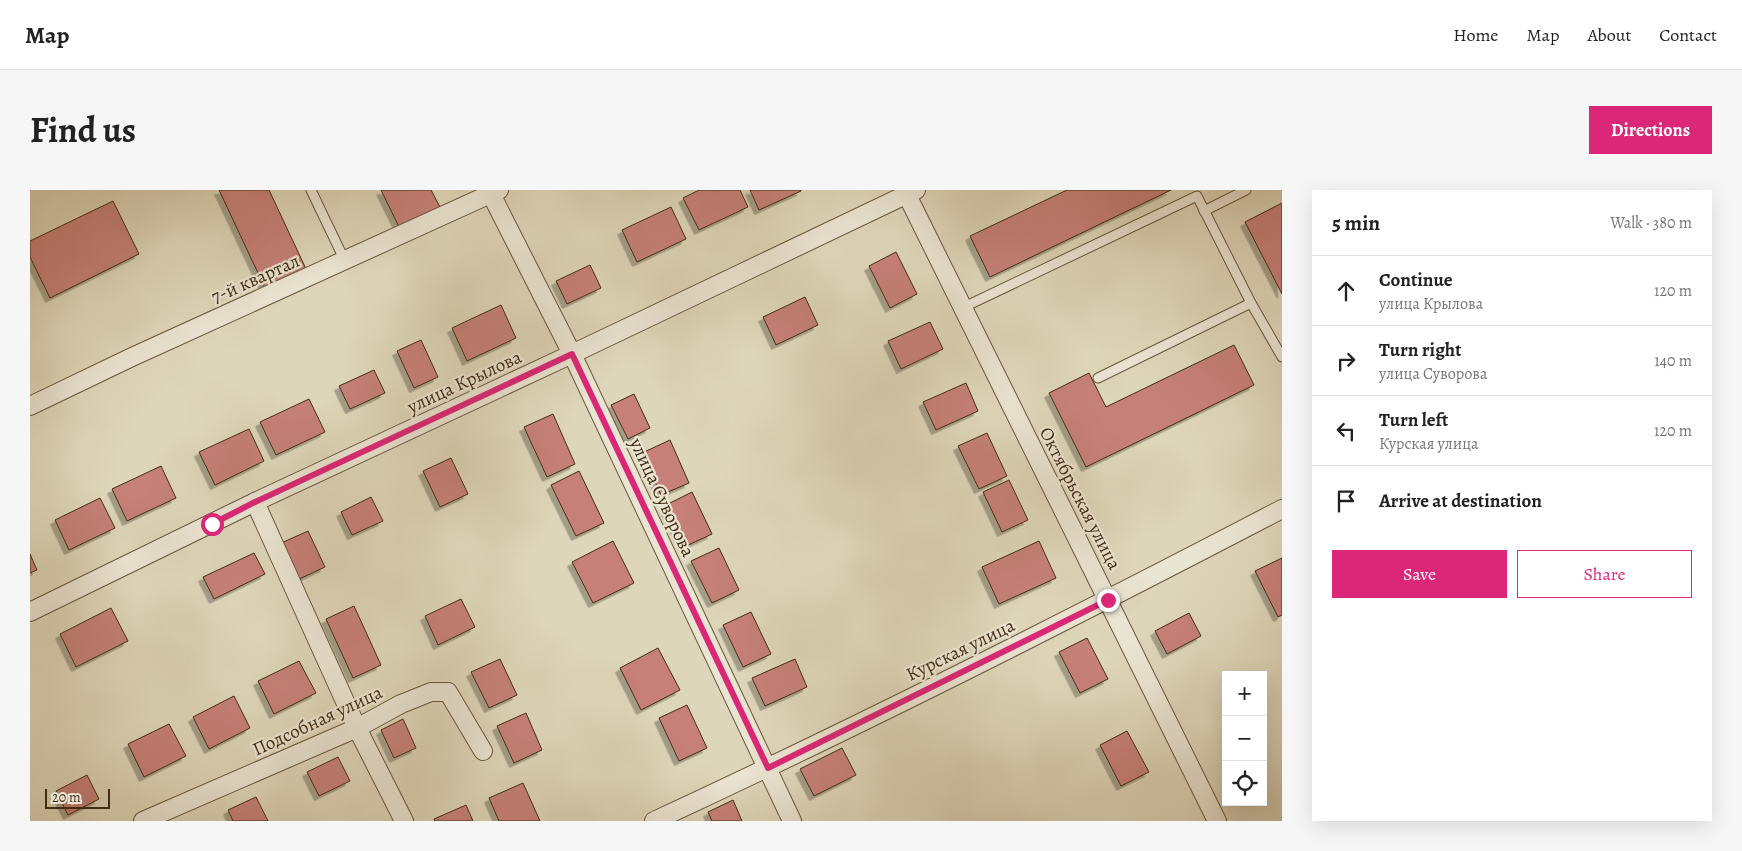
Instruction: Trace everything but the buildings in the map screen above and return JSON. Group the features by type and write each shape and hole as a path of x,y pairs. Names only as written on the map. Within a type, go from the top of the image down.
{"street":[{"name":"7-й квартал","path":"30,406 141,353 495,192"},
{"name":"улица Суворова","path":"495,192 792,821"},
{"name":"улица Крылова","path":"30,612 255,502 572,354 911,192"},
{"name":"Октябрьская улица","path":"911,192 962,308 1218,821"},
{"path":"255,502 357,728 404,821"},
{"name":"Курская улица","path":"654,821 768,768 1108,600 1282,509"},
{"name":"Подсобная улица","path":"143,821 357,728 401,704 431,692 448,692 484,751"}],"lane":[{"path":"311,190 345,261"},
{"path":"1204,211 1246,190"},
{"path":"962,308 1197,196 1251,303 1282,357"},
{"path":"1098,378 1251,303"}],"route":[{"path":"212,524 255,502 572,354 768,768 1108,600"}]}
